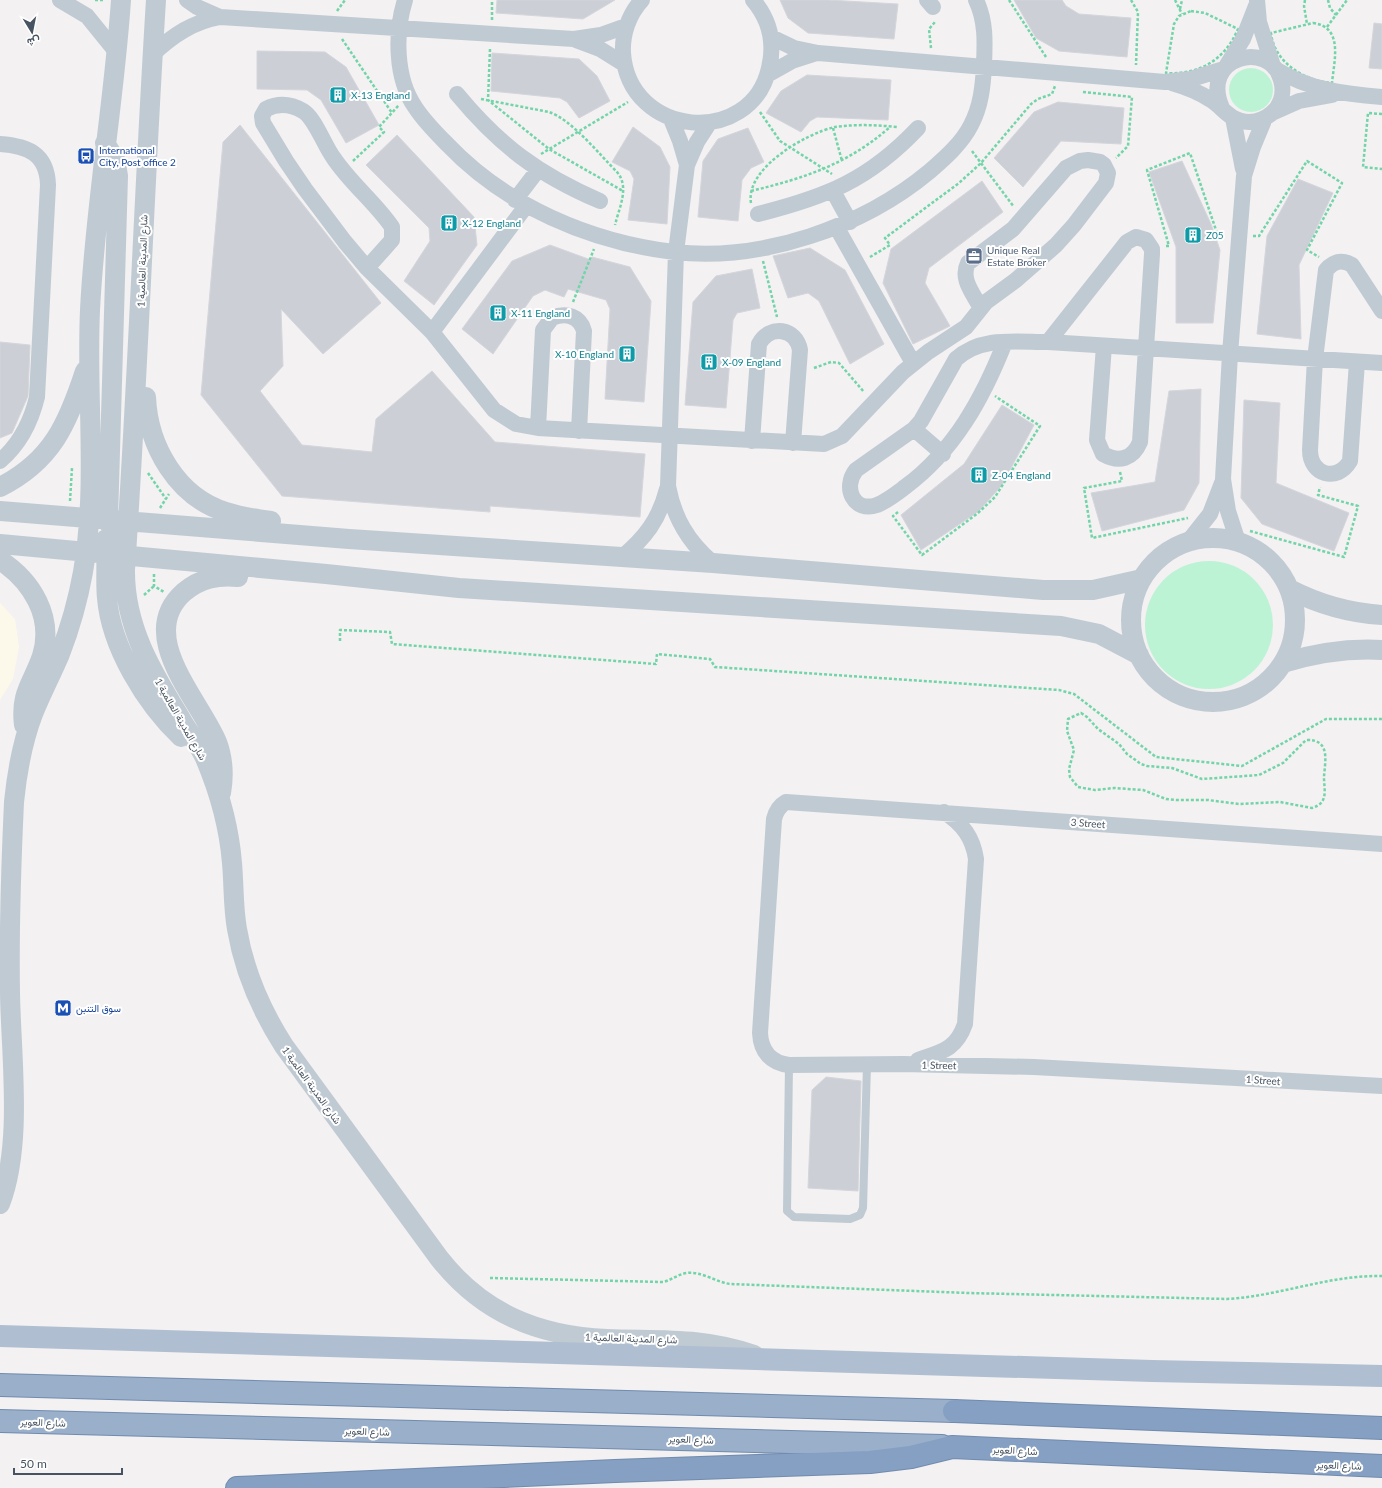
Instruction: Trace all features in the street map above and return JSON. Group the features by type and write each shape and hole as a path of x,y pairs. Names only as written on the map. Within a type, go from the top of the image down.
{"highway":[{"path":"0,1385 954,1411 1382,1428"},
{"name":"شارع العوير","path":"0,1421 952,1447 1382,1466"},
{"path":"237,1488 615,1471 870,1462 911,1457 952,1447"}],"main road":[{"path":"0,1336 769,1360 1382,1376"}],"street":[{"path":"60,0 87,16 117,53"},
{"path":"0,1204 11,1162 13,1116 9,931 14,802 26,736 41,694 67,635 79,593 86,552 88,518 90,311 105,143 117,53 121,0"},
{"name":"شارع المدينة العالمية 1","path":"156,0 142,248 141,313 126,555 126,600 131,622 139,645 180,718 204,756 220,799 230,842 237,929 247,970 263,1009 288,1052 451,1274 465,1288 494,1309 538,1327 583,1336 606,1339 648,1338 696,1342 730,1348 769,1360"},
{"path":"187,0 202,10 220,17"},
{"path":"405,0 399,28 399,57 408,94 414,106 450,148 470,167 521,203 549,217 605,237 676,252 704,253 760,248 812,236 844,225 908,188 937,165 963,139 971,126 981,97 985,36 983,21 976,0"},
{"path":"642,0 636,6 626,26 623,45 624,64 630,80 639,95 653,109 671,119 690,123 710,122 730,115 752,100 768,75 772,56 771,37 767,22 754,0"},
{"path":"1223,479 1210,514 1187,542 1161,557 1142,579 1137,589 1132,611 1132,634 1139,655 1156,678 1168,688 1194,699 1209,701 1230,699 1251,692 1274,674 1283,662 1292,642 1295,621 1295,610 1289,589 1279,571 1265,556 1235,534 1228,511 1223,479 1230,354 1244,176 1240,147 1228,113 1218,99 1217,88 1219,78 1243,39 1257,3"},
{"path":"1244,176 1253,147 1268,116 1281,98 1282,88 1262,35 1257,3"},
{"path":"153,54 173,36 195,23 220,17 574,39 601,35 626,26"},
{"path":"771,37 794,48 818,53 1171,82 1196,78 1226,67 1234,60 1250,57 1266,61 1298,82 1340,94 1382,97"},
{"path":"574,39 600,49 624,64"},
{"path":"768,75 792,61 818,53"},
{"path":"1171,82 1200,94 1228,113 1249,122 1268,116 1299,101 1340,94"},
{"path":"457,94 493,134 532,166 573,190 600,201"},
{"path":"367,268 392,240 394,231 389,223 342,171 312,120 304,111 279,104 266,110 262,116 263,124 286,161 324,216 367,268 432,332 494,410 516,424 538,428 579,431 824,444 837,440 913,363 966,327 980,307 1036,263 1070,230 1106,183 1108,178 1107,169 1104,165 1096,161 1088,160 1072,164 1066,168 1023,219 1003,237 972,258 965,268 965,280 980,307"},
{"path":"671,119 680,141 687,165"},
{"path":"621,558 634,547 654,522 662,508 668,486 676,252 687,165 697,142 710,122"},
{"path":"758,214 800,203 848,184 885,159 918,128"},
{"path":"105,143 115,159 118,176 108,520 114,536 126,555"},
{"path":"0,144 17,145 34,153 45,167 48,184 37,397 29,423 22,435 0,461"},
{"path":"432,332 521,203 532,166"},
{"path":"833,191 858,265 913,363"},
{"path":"1048,342 1126,242 1131,238 1142,237 1152,249 1140,442 1132,455 1125,459 1118,460 1103,454 1097,440 1104,346"},
{"path":"1358,362 1350,461 1342,471 1335,474 1324,473 1316,468 1310,457 1316,359 1324,277 1326,270 1331,264 1338,261 1346,261 1352,265 1382,312"},
{"path":"141,313 146,409 150,431 159,452 171,472 186,488 205,502 225,512 299,526 349,539"},
{"path":"538,428 543,330 552,318 567,315 576,319 584,331 579,431"},
{"path":"752,441 758,344 761,339 770,332 781,331 792,335 799,344 793,443"},
{"path":"1005,342 985,389 962,428 943,454 915,480 876,505 868,506 860,504 854,499 850,492 849,484 851,476 856,470 914,429 921,421 956,359 972,347 983,344 1005,342 1048,342 1382,363"},
{"path":"0,487 22,474 44,454 56,438 72,411 90,354"},
{"path":"914,429 943,454"},
{"path":"668,486 672,504 681,527 696,546 713,563"},
{"path":"0,511 349,539 713,563 1043,590 1093,590 1142,579"},
{"path":"88,518 102,533 106,554 107,600 116,637 128,664 145,692 166,720 204,756"},
{"path":"1187,542 1235,534"},
{"path":"0,544 326,574 459,588 1061,626 1099,634 1139,655"},
{"path":"0,560 17,572 32,590 40,605 45,621 43,650 27,686 24,699 23,717 26,736"},
{"path":"220,799 222,765 217,743 178,673 167,644 166,626 172,608 176,601 190,587 211,578 224,576 289,578 326,574"},
{"path":"1289,589 1325,604 1347,610 1382,615"},
{"path":"1283,662 1339,650 1382,650"},
{"name":"1 Street","path":"794,802 786,802 780,806 775,812 774,819 760,1034 763,1049 767,1056 774,1061 789,1065 903,1064 1042,1067 1382,1086"},
{"name":"3 Street","path":"794,802 1382,844"},
{"path":"903,1064 940,1053 949,1048 956,1041 965,1024 976,859 971,840 966,832 960,824 944,812"}],"lane":[{"path":"789,1065 787,1211 794,1217 850,1219 858,1218 863,1208 867,1064"}],"path":[{"path":"95,0 103,0"},
{"path":"488,100 492,0"},
{"path":"858,265 890,246 885,238 935,202 981,163 1031,104 1038,99 1052,94 1057,73 1009,0"},
{"path":"1131,0 1138,12 1136,80"},
{"path":"1175,0 1182,14"},
{"path":"1180,9 1182,0"},
{"path":"1305,0 1304,6 1307,24"},
{"path":"1328,0 1330,8 1336,15"},
{"path":"1327,27 1347,0"},
{"path":"930,3 941,16 929,29 932,62"},
{"path":"1191,11 1200,11 1238,29 1228,48 1212,63 1204,68 1186,73 1166,73 1174,24 1182,14 1191,11"},
{"path":"1318,23 1327,27 1334,37 1335,42 1332,83 1316,81 1301,74 1286,63 1275,47 1271,33 1307,24 1318,23"},
{"path":"331,24 392,113"},
{"path":"1078,91 1132,97 1128,146 1107,169"},
{"path":"342,171 384,132 379,127 408,94"},
{"path":"457,94 556,114 577,132 620,176 623,181 623,191 605,237 567,315"},
{"path":"532,166 549,149 639,95"},
{"path":"488,100 549,149 623,191"},
{"path":"752,100 780,141 848,184"},
{"path":"1382,114 1368,113 1363,167 1382,169"},
{"path":"758,214 751,203 751,191 763,171 790,147 834,128 859,124 918,128"},
{"path":"751,191 785,182 824,169 842,161 859,152 891,126"},
{"path":"834,128 842,161"},
{"path":"963,139 1023,219"},
{"path":"760,248 781,331"},
{"path":"798,374 831,362 839,363 873,403"},
{"path":"893,495 904,508 893,516 922,555 978,513 995,497 1040,426 985,389"},
{"path":"1118,460 1122,481 1084,488 1092,538 1210,514"},
{"path":"70,504 73,462"},
{"path":"144,467 166,499"},
{"path":"1235,534 1344,557 1358,506 1318,494 1324,473"},
{"path":"156,513 170,492"},
{"path":"143,596 154,586 154,572"},
{"path":"154,586 165,592"},
{"path":"340,641 340,630 390,632 392,644 656,664 657,654 710,659 714,667 1059,690 1074,694 1156,757 1242,766 1326,719 1382,719"},
{"path":"1081,713 1087,716 1098,729 1120,744 1127,754 1141,764 1172,768 1202,779 1259,775 1283,764 1306,740 1313,740 1321,745 1326,753 1324,778 1326,789 1324,798 1316,806 1302,807 1280,802 1239,804 1197,800 1166,799 1143,790 1114,788 1094,790 1078,787 1070,777 1069,769 1074,750 1067,731 1068,719 1081,713"},
{"path":"490,1278 663,1282 688,1273 701,1274 715,1281 730,1284 968,1293 1227,1299 1263,1295 1303,1285 1360,1276 1382,1276"}],"shaded area":[{"path":"0,603 15,619 19,647 13,679 0,700"}],"green space":[{"path":"1251,68 1263,72 1269,78 1273,90 1269,102 1263,108 1251,112 1239,108 1233,102 1229,90 1233,78 1239,72"},
{"path":"1215,561 1239,568 1250,575 1259,584 1268,600 1272,612 1272,638 1266,655 1259,666 1250,675 1239,682 1222,688 1203,689 1179,682 1168,675 1159,666 1152,655 1146,638 1145,619 1152,595 1159,584 1168,575 1179,568 1196,562"}],"building":[{"path":"497,0 615,0 583,19 496,13"},
{"path":"780,0 828,0 898,4 894,39 808,33 788,18"},
{"path":"1014,0 1062,0 1066,6 1079,14 1131,18 1127,57 1059,51 1036,38"},
{"path":"1374,23 1382,24 1382,69 1369,68"},
{"name":"X-13 England","path":"257,51 325,52 346,67 379,125 346,143 321,100 307,90 257,89"},
{"path":"492,53 579,59 597,76 610,101 579,118 567,102 560,98 491,91"},
{"path":"807,75 891,80 888,120 817,117 810,121 801,132 766,113 781,91"},
{"path":"1058,102 1124,108 1121,144 1061,141 1023,187 994,158 1034,112"},
{"path":"240,125 381,303 323,354 281,309 283,366 260,391 302,445 372,452 376,419 432,371 495,442 645,454 640,517 490,506 490,512 282,496 201,395 223,142"},
{"path":"633,127 660,147 670,167 667,224 628,220 634,179 630,171 612,162"},
{"path":"748,128 764,162 751,168 742,180 738,221 698,217 703,161 718,139"},
{"name":"X-12 England","path":"397,135 474,217 477,245 434,305 404,281 430,241 429,228 366,165"},
{"name":"Z05","path":"1182,161 1211,224 1220,250 1213,323 1176,323 1176,247 1149,172"},
{"path":"1298,179 1333,193 1299,265 1301,339 1257,334 1267,236"},
{"path":"982,181 1003,212 929,268 925,283 950,326 913,344 883,283 891,249"},
{"path":"550,245 591,260 592,257 630,267 651,301 644,402 605,399 610,309 606,300 568,289 564,297 545,290 533,296 493,354 462,329 512,261"},
{"path":"810,248 845,270 884,344 850,364 819,301 808,293 788,298 773,256"},
{"name":"X-09 England","path":"752,269 760,308 737,313 733,320 726,408 685,405 693,302 716,276"},
{"path":"0,342 30,345 28,396 12,433 0,438"},
{"path":"1201,389 1199,483 1184,510 1102,531 1091,493 1155,482 1169,391"},
{"path":"1244,400 1280,403 1276,483 1349,513 1334,551 1262,524 1241,498"},
{"name":"Z-04 England","path":"1002,405 1034,425 1002,485 979,511 921,550 901,515 964,464"},
{"path":"826,1077 861,1081 858,1191 808,1188 812,1090"}],"place":[{"name":"X-13 England","path":"338,95"},
{"name":"International City, Post office 2","path":"86,156"},
{"name":"X-12 England","path":"449,223"},
{"name":"Z05","path":"1193,235"},
{"name":"Unique Real Estate Broker","path":"974,256"},
{"name":"X-11 England","path":"498,313"},
{"name":"X-10 England","path":"627,354"},
{"name":"X-09 England","path":"709,362"},
{"name":"Z-04 England","path":"979,475"},
{"name":"سوق التنبن","path":"63,1008"}]}
